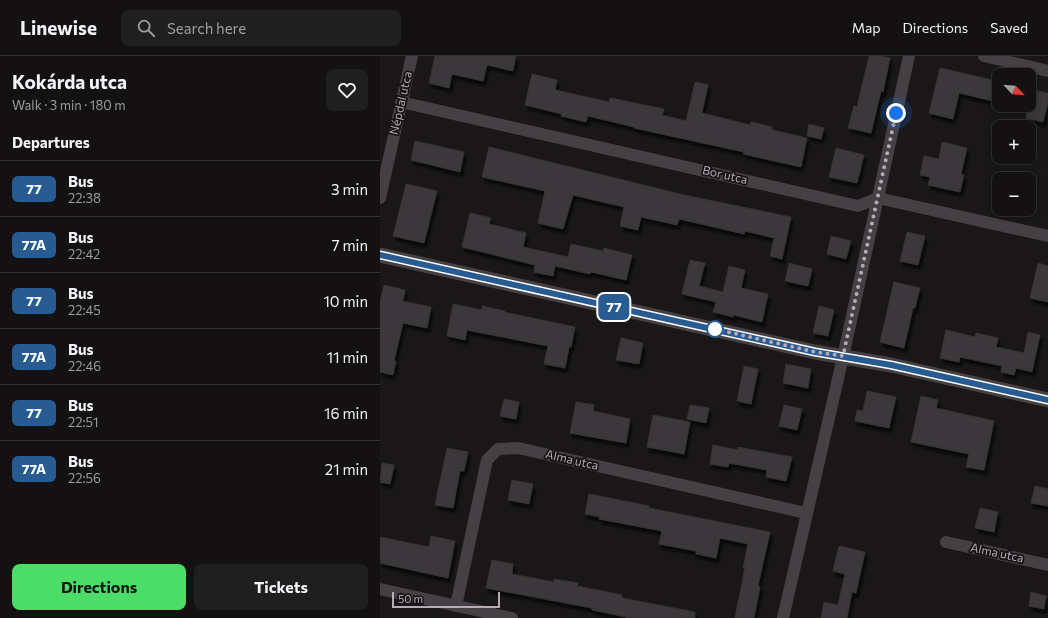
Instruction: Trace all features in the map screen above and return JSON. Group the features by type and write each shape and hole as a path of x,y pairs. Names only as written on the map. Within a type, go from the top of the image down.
{"street":[{"name":"Népdal utca","path":"380,198 412,56"},
{"path":"783,618 843,356 909,56"},
{"path":"984,56 1048,71"},
{"name":"Bor utca","path":"401,102 858,206 878,198"},
{"path":"878,198 1048,236"},
{"path":"380,255 815,352 891,365 1048,400"},
{"name":"Alma utca","path":"456,606 487,460 498,449 518,448 806,513"},
{"name":"Alma utca","path":"946,542 1048,565"},
{"path":"380,589 512,618"}],"building":[{"path":"435,56 516,56 513,71 487,65 483,81 452,74 449,88 429,83"},
{"path":"869,56 890,58 883,92 881,91 871,133 848,128 854,106 857,107"},
{"path":"940,68 992,80 992,101 959,93 953,119 929,113"},
{"path":"532,74 557,80 555,90 609,102 610,98 664,109 662,115 686,121 695,82 708,85 702,113 750,125 751,122 772,127 772,130 807,138 801,167 743,154 744,152 634,128 588,116 586,122 561,116 562,114 525,105"},
{"path":"1036,91 1048,93 1048,102 1043,122 1026,118 1028,112 1036,112"},
{"path":"809,124 824,128 821,139 807,136"},
{"path":"415,141 464,152 460,172 411,160"},
{"path":"942,142 967,148 961,174 964,175 960,192 928,185 930,177 920,175 924,156 939,159"},
{"path":"489,147 684,195 791,217 782,259 770,256 774,238 745,231 744,234 679,219 677,225 641,217 638,230 620,226 624,207 573,195 563,229 538,223 545,191 482,177"},
{"path":"836,148 864,155 857,183 829,177"},
{"path":"406,184 437,191 424,243 393,236"},
{"path":"470,213 491,218 489,224 526,233 523,247 568,257 571,244 603,251 604,248 632,255 626,280 555,266 553,276 534,272 535,265 462,247"},
{"path":"907,232 925,236 918,265 900,261"},
{"path":"831,236 851,241 846,259 827,254"},
{"path":"690,260 705,263 699,286 723,292 729,266 745,270 741,288 768,294 762,322 734,315 733,317 713,312 716,302 682,294"},
{"path":"789,263 812,269 808,286 785,281"},
{"path":"1038,263 1048,266 1048,302 1030,298"},
{"path":"894,282 920,288 915,308 913,308 904,348 880,342"},
{"path":"384,285 405,290 403,301 431,307 427,328 403,323 394,361 396,361 393,375 380,372 380,302"},
{"path":"453,304 482,310 482,306 575,327 565,368 544,364 548,346 467,330 465,340 447,336"},
{"path":"819,306 834,310 828,336 813,333"},
{"path":"946,330 975,337 976,333 998,338 996,347 1024,353 1028,332 1040,335 1032,372 1016,368 1014,375 1001,372 1002,366 960,357 959,362 940,358"},
{"path":"621,338 643,343 639,364 616,360"},
{"path":"786,364 811,369 808,388 783,383"},
{"path":"744,366 758,369 751,404 737,401"},
{"path":"867,391 896,397 889,428 855,421 857,410 863,411"},
{"path":"921,396 938,400 936,408 994,421 984,470 966,467 969,454 911,442"},
{"path":"504,399 519,402 516,419 500,416"},
{"path":"576,402 594,405 593,411 630,419 626,443 570,433"},
{"path":"690,405 709,408 706,423 687,419"},
{"path":"784,405 802,409 797,430 779,426"},
{"path":"653,415 690,422 684,454 647,447"},
{"path":"713,445 738,450 738,447 792,457 786,481 766,477 767,470 729,463 728,467 710,464"},
{"path":"447,448 468,452 464,471 460,471 453,508 435,505"},
{"path":"382,463 394,465 390,484 380,482"},
{"path":"512,480 533,484 529,504 508,500"},
{"path":"1035,486 1048,489 1048,506 1031,503"},
{"path":"589,494 649,506 649,508 770,532 758,586 760,587 754,618 735,618 748,544 720,538 716,558 696,554 696,551 659,544 662,531 599,519 600,517 585,514"},
{"path":"980,508 998,512 994,532 975,528"},
{"path":"431,536 455,541 448,578 380,563 380,537 429,547"},
{"path":"839,546 865,552 856,593 852,592 847,618 821,618 824,602 838,605 845,574 833,571"},
{"path":"492,560 513,564 512,574 554,582 554,579 578,583 577,586 622,595 622,598 695,612 695,618 631,618 592,610 592,608 486,588"},
{"path":"1031,592 1046,596 1044,609 1029,606"}],"bus line":[{"name":"77","path":"380,255 815,352 891,365 1048,400"}],"route":[{"path":"715,329 815,352 843,356 896,113"}]}
